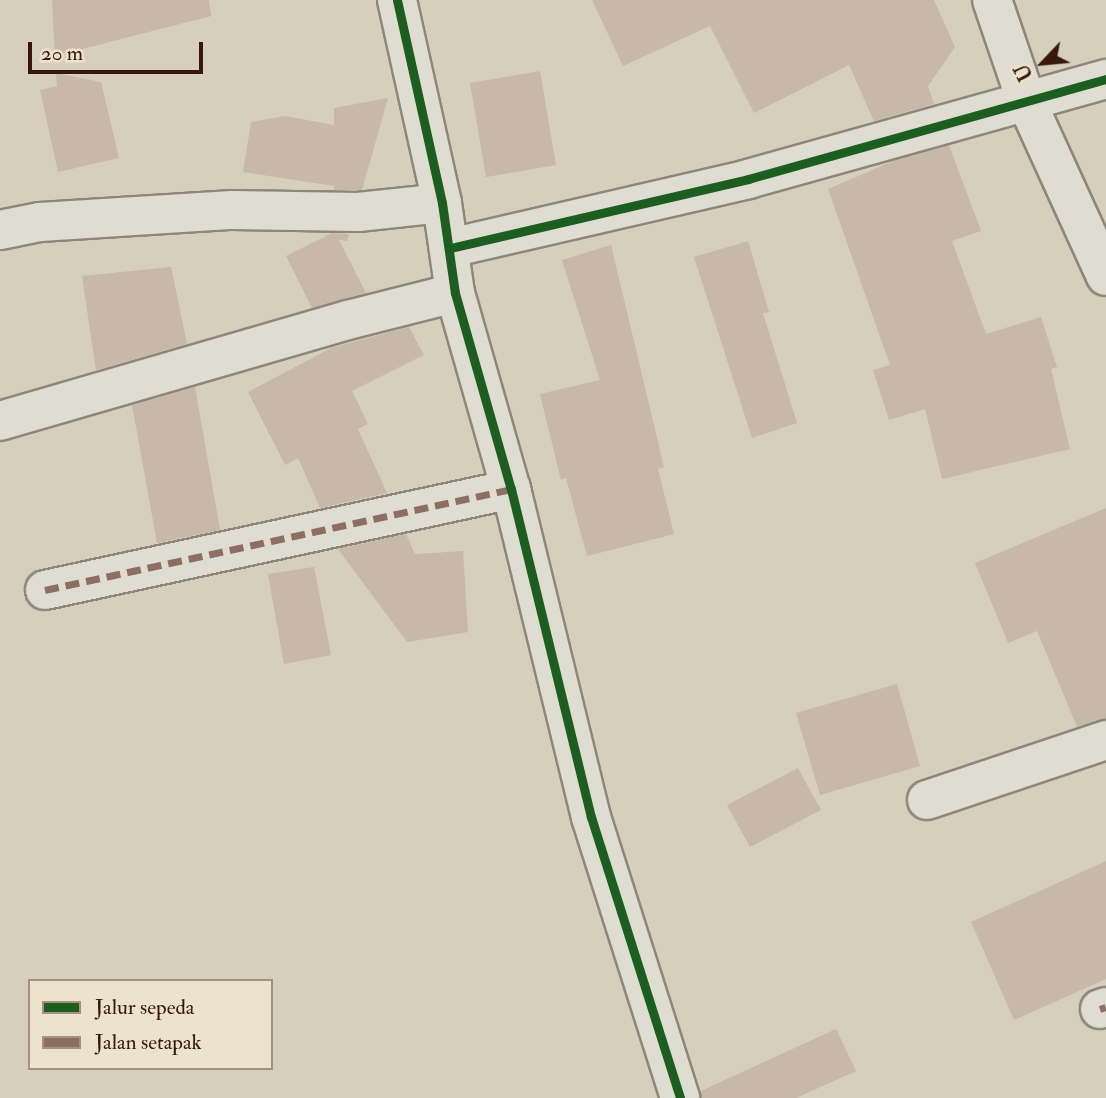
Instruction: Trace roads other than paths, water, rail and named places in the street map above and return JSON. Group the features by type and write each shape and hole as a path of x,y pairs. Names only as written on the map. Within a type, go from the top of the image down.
{"street":[{"path":"397,0 442,203 455,293 511,489 591,817 680,1098"},
{"path":"992,0 1027,103 1106,276"},
{"path":"450,248 748,179 1106,79"},
{"path":"0,230 40,222 233,210 358,212 442,203"},
{"path":"0,421 455,293"},
{"path":"45,590 511,489"},
{"path":"928,800 1106,740"}]}
